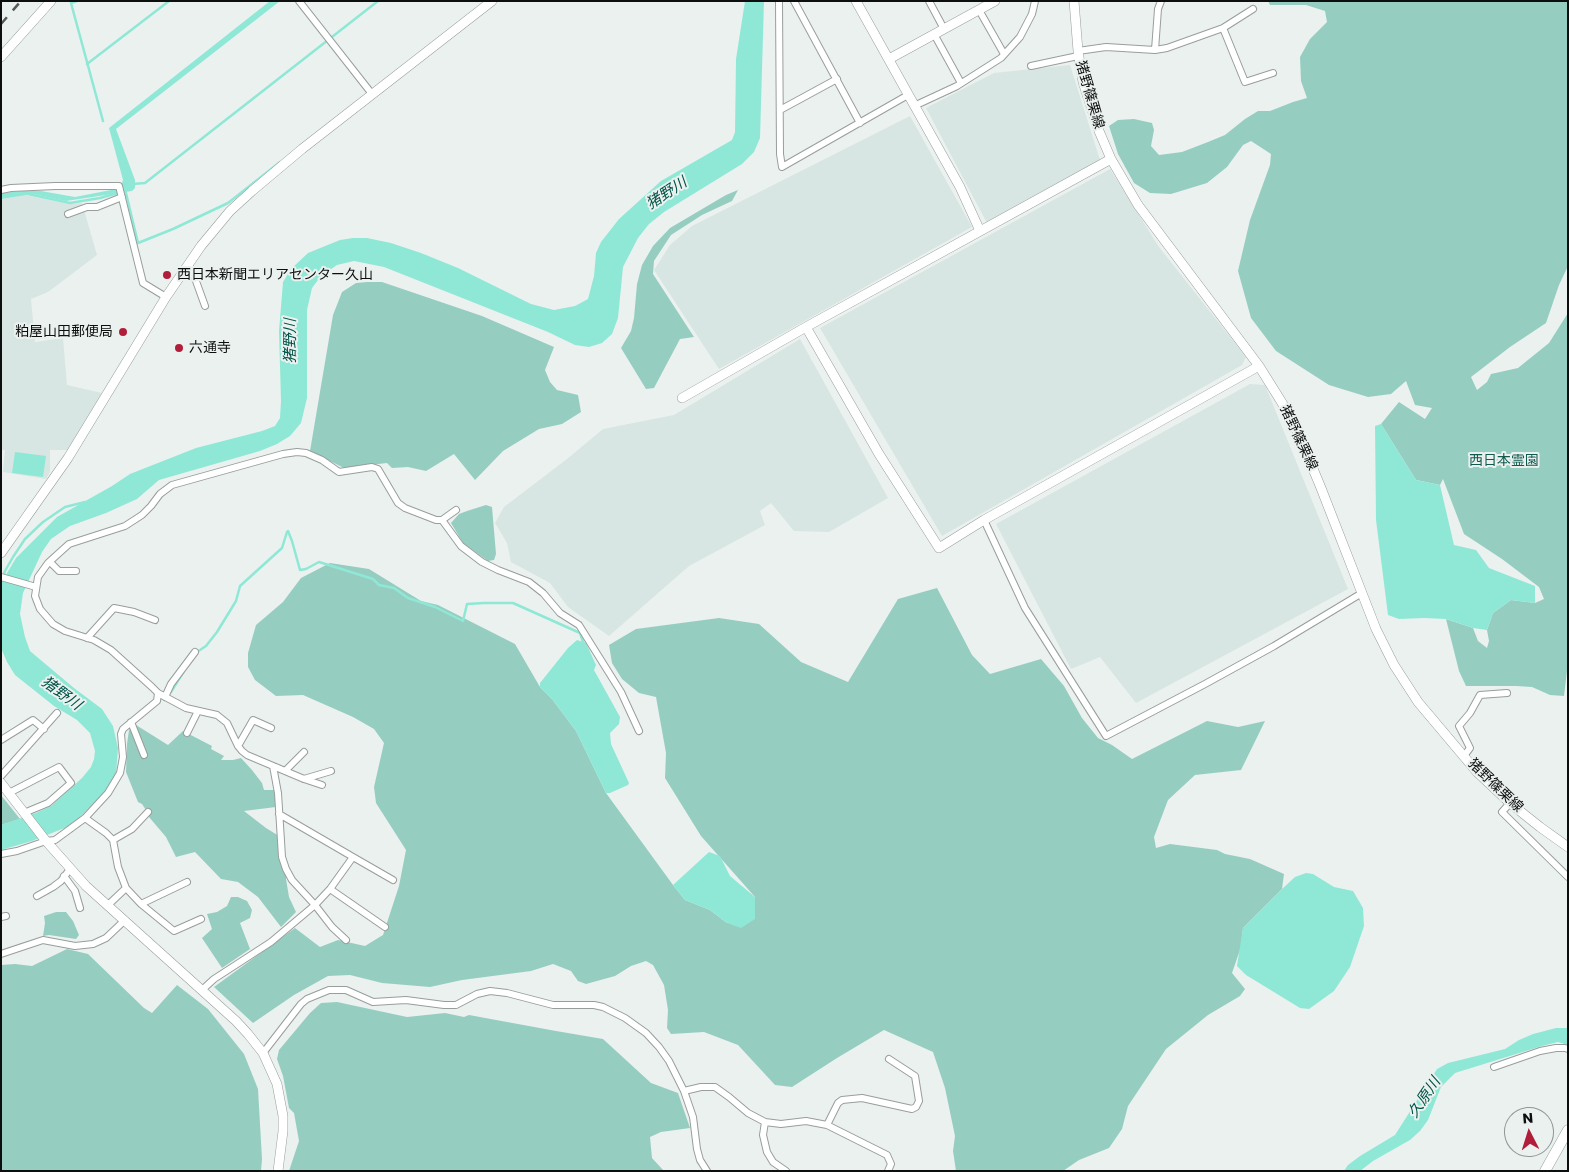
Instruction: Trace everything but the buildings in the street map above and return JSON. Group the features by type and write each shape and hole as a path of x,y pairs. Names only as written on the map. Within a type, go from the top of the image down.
{"main road":[{"path":"1545,1171 1568,1130"}],"street":[{"path":"1,57 51,1"},
{"path":"299,1 372,94"},
{"path":"1,553 68,458 166,297 201,246 230,211 302,149 492,1"},
{"path":"779,1 780,154 782,168 908,94"},
{"path":"794,1 860,123"},
{"path":"856,1 960,187 980,231"},
{"path":"929,1 944,29"},
{"path":"889,59 995,1"},
{"path":"914,106 962,83 1001,58 1020,38 1032,14 1035,1"},
{"name":"猪野篠栗線","path":"1074,1 1078,54 1083,82 1111,159 1138,205 1259,366 1284,406 1299,435 1321,488 1376,629 1394,665 1418,702 1477,772 1510,803 1568,847"},
{"path":"1154,50 1160,1"},
{"path":"1031,66 1106,47 1154,50 1167,48 1223,28 1253,9"},
{"path":"979,10 1004,54"},
{"path":"1223,28 1245,82 1274,73"},
{"path":"934,34 962,83"},
{"path":"780,110 837,80"},
{"path":"682,398 806,327 1111,159"},
{"path":"1,190 55,186 119,186 143,283 166,297"},
{"path":"68,214 86,207 97,207 122,196"},
{"path":"188,265 192,270 205,306"},
{"path":"806,327 879,454 939,548 984,520 1259,366"},
{"path":"322,785 247,755 238,746 227,723 217,715 186,708 158,694 152,686 110,650 94,640 65,632 53,624 40,609 32,587 50,562 69,544 125,526 142,515 160,494 172,486 283,454 306,453 322,460 339,472 372,467 378,469 398,502 405,508 436,520 442,520 456,510"},
{"path":"442,520 461,546 482,562 529,582 544,593 560,613 579,625 621,692 639,731"},
{"path":"984,520 1025,608 1106,736 1266,651 1362,593"},
{"path":"50,562 59,571 76,571"},
{"path":"1,577 32,587"},
{"path":"87,638 114,608 134,612 155,620"},
{"path":"165,697 171,684 194,652"},
{"path":"1464,756 1470,748 1459,726 1470,713 1480,695 1507,693"},
{"path":"1,854 55,840 85,818 108,793 120,773 123,757 121,734 123,729 157,701 158,694"},
{"path":"187,732 198,711"},
{"path":"1,776 57,713"},
{"path":"1,740 33,720 44,729"},
{"path":"238,746 254,720 271,728"},
{"path":"131,722 144,755"},
{"path":"285,771 304,752"},
{"path":"272,766 278,793 282,857 286,869 292,880 316,905 332,927 346,940"},
{"path":"9,793 58,767 71,783 48,803 25,814"},
{"path":"304,779 331,771"},
{"path":"1,783 46,841 67,872 80,908"},
{"path":"1510,803 1502,812 1568,877"},
{"path":"113,840 132,829 148,812"},
{"path":"279,814 393,880"},
{"path":"85,818 113,840 118,867 126,888 141,904 174,931 201,919"},
{"path":"202,990 214,979 270,942 316,905 353,857"},
{"path":"37,896 53,888 67,872"},
{"path":"67,872 86,886 202,990 248,1034 263,1054 277,1084 283,1116 278,1171"},
{"path":"141,904 187,882"},
{"path":"107,906 126,888"},
{"path":"330,889 385,927"},
{"path":"1,954 43,940 76,946 93,944 106,938 124,921"},
{"path":"263,1054 301,1004 307,999 329,990 346,990 373,1002 406,1000 456,1005 477,994 490,991 507,993 553,1005 603,1006 626,1018 646,1033 670,1061 693,1117 697,1149 700,1160 707,1171"},
{"path":"1494,1067 1540,1051 1556,1048 1568,1049"},
{"path":"828,1125 838,1103 842,1100 862,1098 912,1109 916,1107 919,1101 915,1076 889,1059"},
{"path":"684,1092 700,1087 715,1088 748,1113 765,1122 788,1123 806,1121 828,1125 888,1155 891,1164 888,1171"},
{"path":"765,1122 763,1135 766,1152 773,1162 786,1171"}],"shaded area":[{"path":"1070,65 1100,160 987,223 926,108 994,73"},
{"path":"910,116 972,227 719,369 654,270 670,245 692,226"},
{"path":"1110,169 1159,247 1246,357 1242,365 942,536 820,328"},
{"path":"25,195 69,204 82,203 97,255 48,292 31,299 35,342 63,338 67,385 102,393 68,450 50,450 50,472 46,479 3,472 5,450 1,450 1,199"},
{"path":"800,339 888,498 829,532 794,531 771,503 760,511 765,525 689,566 609,636 568,607 550,583 511,562 507,543 495,523 504,507 603,429 674,415"},
{"path":"1250,384 1265,385 1348,589 1136,703 1100,657 1071,669 996,524"}],"green space":[{"name":"西日本霊園","path":"1268,1 1568,1 1568,266 1559,285 1546,323 1510,347 1471,377 1477,390 1487,382 1491,374 1518,368 1549,343 1568,313 1568,662 1564,696 1550,695 1532,687 1466,686 1459,671 1446,619 1473,628 1478,641 1487,648 1489,641 1487,630 1493,613 1511,600 1535,603 1544,599 1539,587 1502,559 1464,534 1443,479 1440,485 1416,480 1381,424 1399,402 1425,419 1432,408 1415,405 1406,381 1391,394 1368,397 1329,385 1276,351 1251,318 1238,271 1250,220 1270,165 1271,154 1251,141 1243,145 1227,167 1207,183 1171,194 1150,193 1134,183 1118,154 1109,126 1118,120 1134,119 1152,123 1154,130 1151,146 1159,155 1182,152 1225,135 1258,111 1270,111 1307,98 1301,81 1300,57 1310,39 1327,22 1325,11 1306,5 1270,5"},
{"path":"738,190 732,201 702,215 671,235 654,261 653,274 694,337 680,339 654,388 646,389 621,348 631,331 637,284 642,265 653,246 670,228"},
{"path":"382,282 482,316 554,347 545,370 550,382 557,390 578,395 581,412 562,424 539,429 503,451 475,480 454,454 426,471 408,467 392,468 387,463 344,468 310,451 333,315 342,292 356,283"},
{"path":"486,505 492,507 496,554 494,560 488,561 463,543 451,523 459,514"},
{"path":"330,563 369,569 421,601 438,605 515,644 540,687 552,699 576,731 606,793 673,885 685,900 710,910 727,923 755,897 701,836 665,778 666,753 656,697 639,693 622,679 612,663 609,645 636,629 719,618 759,624 801,662 848,682 898,599 937,588 972,655 990,674 1041,659 1064,686 1082,718 1098,738 1132,759 1207,721 1238,727 1265,721 1241,770 1195,775 1168,800 1154,837 1156,848 1170,844 1217,850 1225,854 1250,859 1284,874 1282,889 1243,928 1241,947 1232,973 1245,989 1240,996 1208,1015 1166,1049 1128,1106 1122,1129 1109,1148 1079,1160 1063,1171 956,1171 953,1151 955,1136 945,1088 933,1052 884,1030 792,1087 775,1085 738,1045 704,1032 671,1034 667,1028 668,1010 664,985 653,965 646,961 631,966 615,976 586,984 578,981 571,971 553,964 531,971 462,980 430,987 382,983 350,975 328,976 294,995 253,1023 214,987 295,928 320,947 338,940 365,946 383,935 399,886 406,850 376,803 374,787 384,743 374,729 353,717 303,695 276,696 255,680 248,667 248,653 256,625 283,602 301,578"},
{"path":"136,725 168,745 183,731 212,746 211,749 224,756 221,760 241,758 262,783 264,790 277,790 276,807 244,811 279,836 289,870 286,879 289,897 296,912 281,927 258,897 238,882 221,879 195,852 176,857 166,837 149,817 150,810 146,810 138,802 126,772 129,730"},
{"path":"1,795 20,819 1,825"},
{"path":"231,897 238,897 247,901 252,910 250,918 240,923 250,949 222,968 202,938 212,929 207,914 217,912 227,906"},
{"path":"56,912 66,912 73,921 79,935 76,939 49,935 43,936 44,916"},
{"path":"67,949 88,954 144,1008 152,1013 177,985 208,1009 244,1054 258,1089 261,1171 1,1171 1,965 32,966"},
{"path":"337,1002 407,1017 445,1013 464,1017 469,1015 603,1039 651,1083 678,1093 690,1128 661,1132 650,1137 652,1158 664,1171 289,1171 299,1141 294,1113 289,1108 283,1076 277,1059 279,1050 310,1013 321,1003"}],"water":[{"path":"270,1 280,1 116,129 135,180 135,188 132,191 66,201 33,194 1,199 1,193 22,191 41,191 75,197 116,189 121,186 123,180 109,128"},
{"name":"猪野川","path":"745,1 764,1 760,138 754,152 742,164 664,212 649,224 638,238 623,267 618,318 612,334 602,343 589,347 575,345 548,332 384,267 354,261 337,265 321,276 312,288 307,310 307,398 301,423 290,436 260,451 159,480 137,499 70,526 51,539 42,552 23,593 20,614 25,637 30,651 102,709 113,726 118,748 116,775 103,794 72,825 32,841 1,850 1,825 51,806 82,778 91,767 95,751 90,733 77,720 54,706 15,675 1,648 1,583 16,558 57,517 130,474 196,448 275,426 280,418 281,401 279,331 283,282 291,269 308,253 340,240 367,238 391,243 421,253 458,268 531,304 554,310 575,306 588,299 594,276 596,253 601,242 619,219 661,181 732,140 735,132 736,59"},
{"path":"1381,424 1416,480 1440,485 1454,545 1476,550 1489,568 1535,586 1535,603 1511,600 1493,613 1487,630 1473,628 1446,619 1399,619 1388,615 1376,520 1375,426"},
{"path":"15,452 46,456 43,477 12,473"},
{"path":"577,640 586,643 596,665 594,670 620,717 619,724 610,733 611,744 629,783 610,793 606,793 576,731 552,699 540,687 540,683 568,648"},
{"path":"709,852 720,856 730,876 755,897 755,919 741,928 727,923 710,910 685,900 673,885"},
{"path":"1306,873 1313,874 1334,887 1353,891 1363,908 1364,926 1350,967 1334,991 1309,1009 1300,1008 1246,975 1237,966 1243,928 1295,877"},
{"name":"久原川","path":"1556,1028 1568,1028 1568,1045 1558,1042 1455,1073 1441,1087 1428,1120 1410,1140 1373,1161 1360,1171 1344,1171 1348,1165 1360,1156 1395,1135 1437,1069 1448,1063 1505,1049 1533,1034"}],"waterway":[{"path":"77,1 71,3 103,121"},
{"path":"87,64 169,1"},
{"path":"132,184 145,183 378,1"},
{"path":"125,189 138,243 228,203 280,162"},
{"path":"28,194 70,203 118,193"},
{"path":"1,583 5,571 25,539 43,522 65,507 85,502"},
{"path":"288,531 300,570 319,562 373,579 379,585 394,588 408,598 435,607 463,621 467,604 513,603 580,633 584,645"},
{"path":"197,652 206,646 217,632 236,601 240,586 282,548 287,532"},
{"path":"171,692 184,671"}],"railway":[{"path":"1,24 21,1"}],"place":[{"name":"西日本新聞エリアセンター久山","path":"167,275"},
{"name":"粕屋山田郵便局","path":"123,332"},
{"name":"六通寺","path":"179,348"}]}
